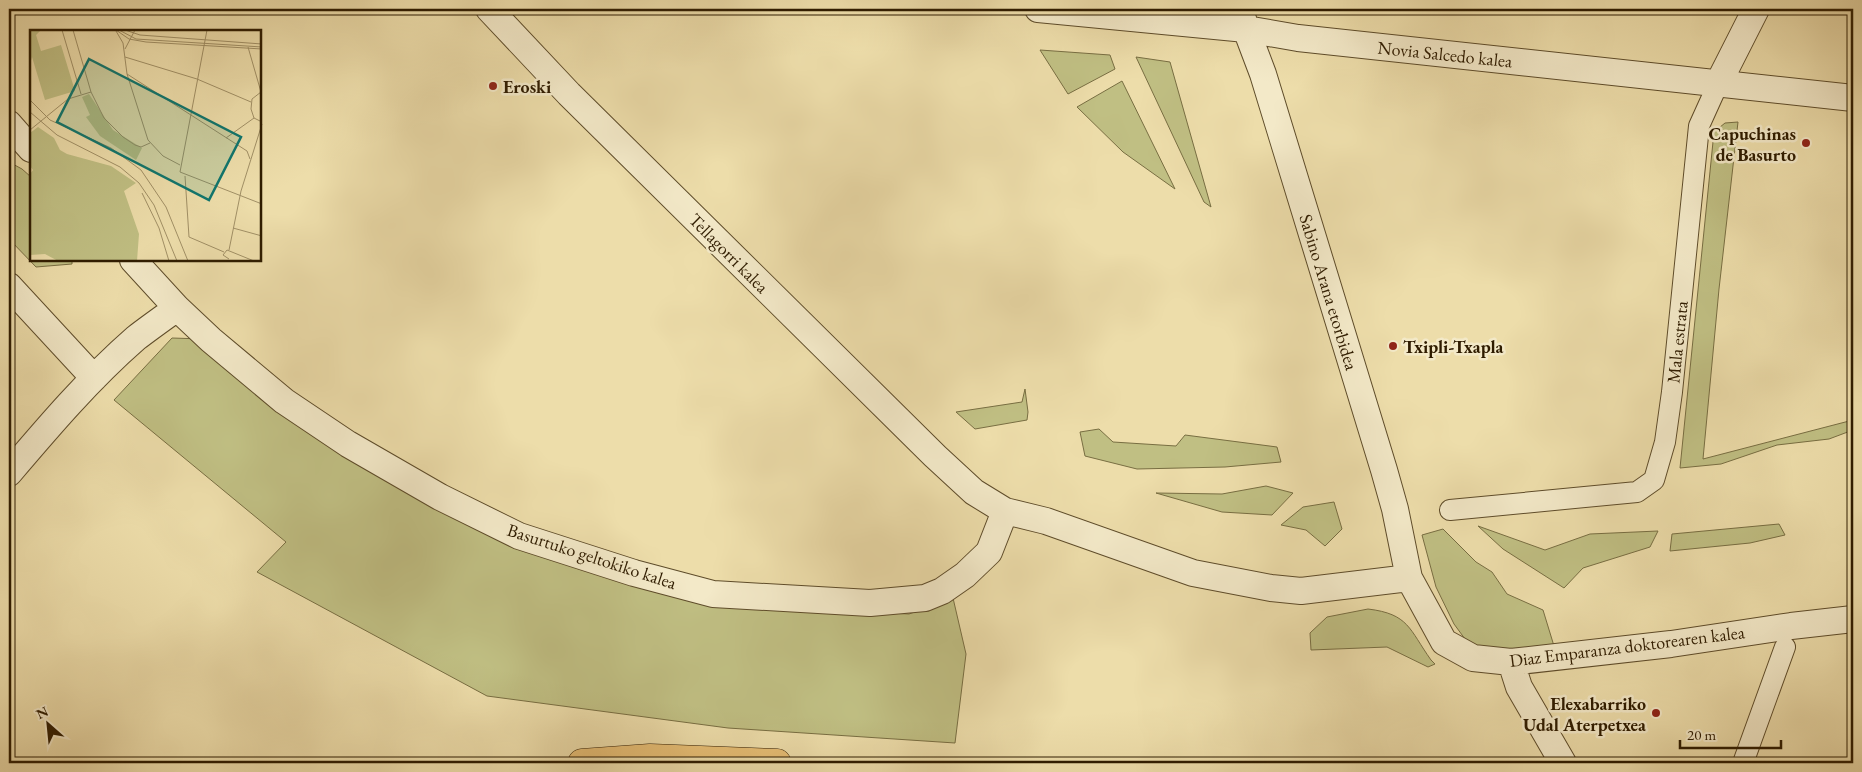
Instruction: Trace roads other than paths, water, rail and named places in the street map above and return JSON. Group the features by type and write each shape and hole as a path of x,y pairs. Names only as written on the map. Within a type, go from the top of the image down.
{"highway":[{"path":"582,763 650,758 777,763"}],"street":[{"name":"Tellagorri kalea","path":"489,9 569,94 934,456 974,492 1005,511"},
{"name":"Novia Salcedo kalea","path":"1038,9 1243,19 1298,38 1853,98"},
{"name":"Mala estrata","path":"1450,510 1637,492 1654,480 1665,442 1672,392 1699,126 1756,9"},
{"name":"Sabino Arana etorbidea","path":"1243,19 1263,74 1384,470 1395,509 1409,578"},
{"path":"9,124 30,148"},
{"name":"Basurtuko geltokiko kalea","path":"134,261 176,308 284,401 348,444 440,497 519,536 634,573 713,594 870,603 925,598 942,592 965,575 989,552 1005,511"},
{"path":"9,286 94,378"},
{"path":"9,473 55,419 94,378 137,338 176,308"},
{"path":"1005,511 1046,521 1193,573 1271,588 1301,591 1409,578"},
{"name":"Diaz Emparanza doktorearen kalea","path":"1409,578 1444,642 1473,658 1511,662 1671,644 1791,626 1853,619"},
{"path":"1743,763 1785,647"},
{"path":"1511,662 1519,687 1563,763"}],"place":[{"name":"Eroski","path":"493,86"},
{"name":"Capuchinas de Basurto","path":"1806,143"},
{"name":"Txipli-Txapla","path":"1393,346"},
{"name":"Elexabarriko Udal Aterpetxea","path":"1656,713"}]}
